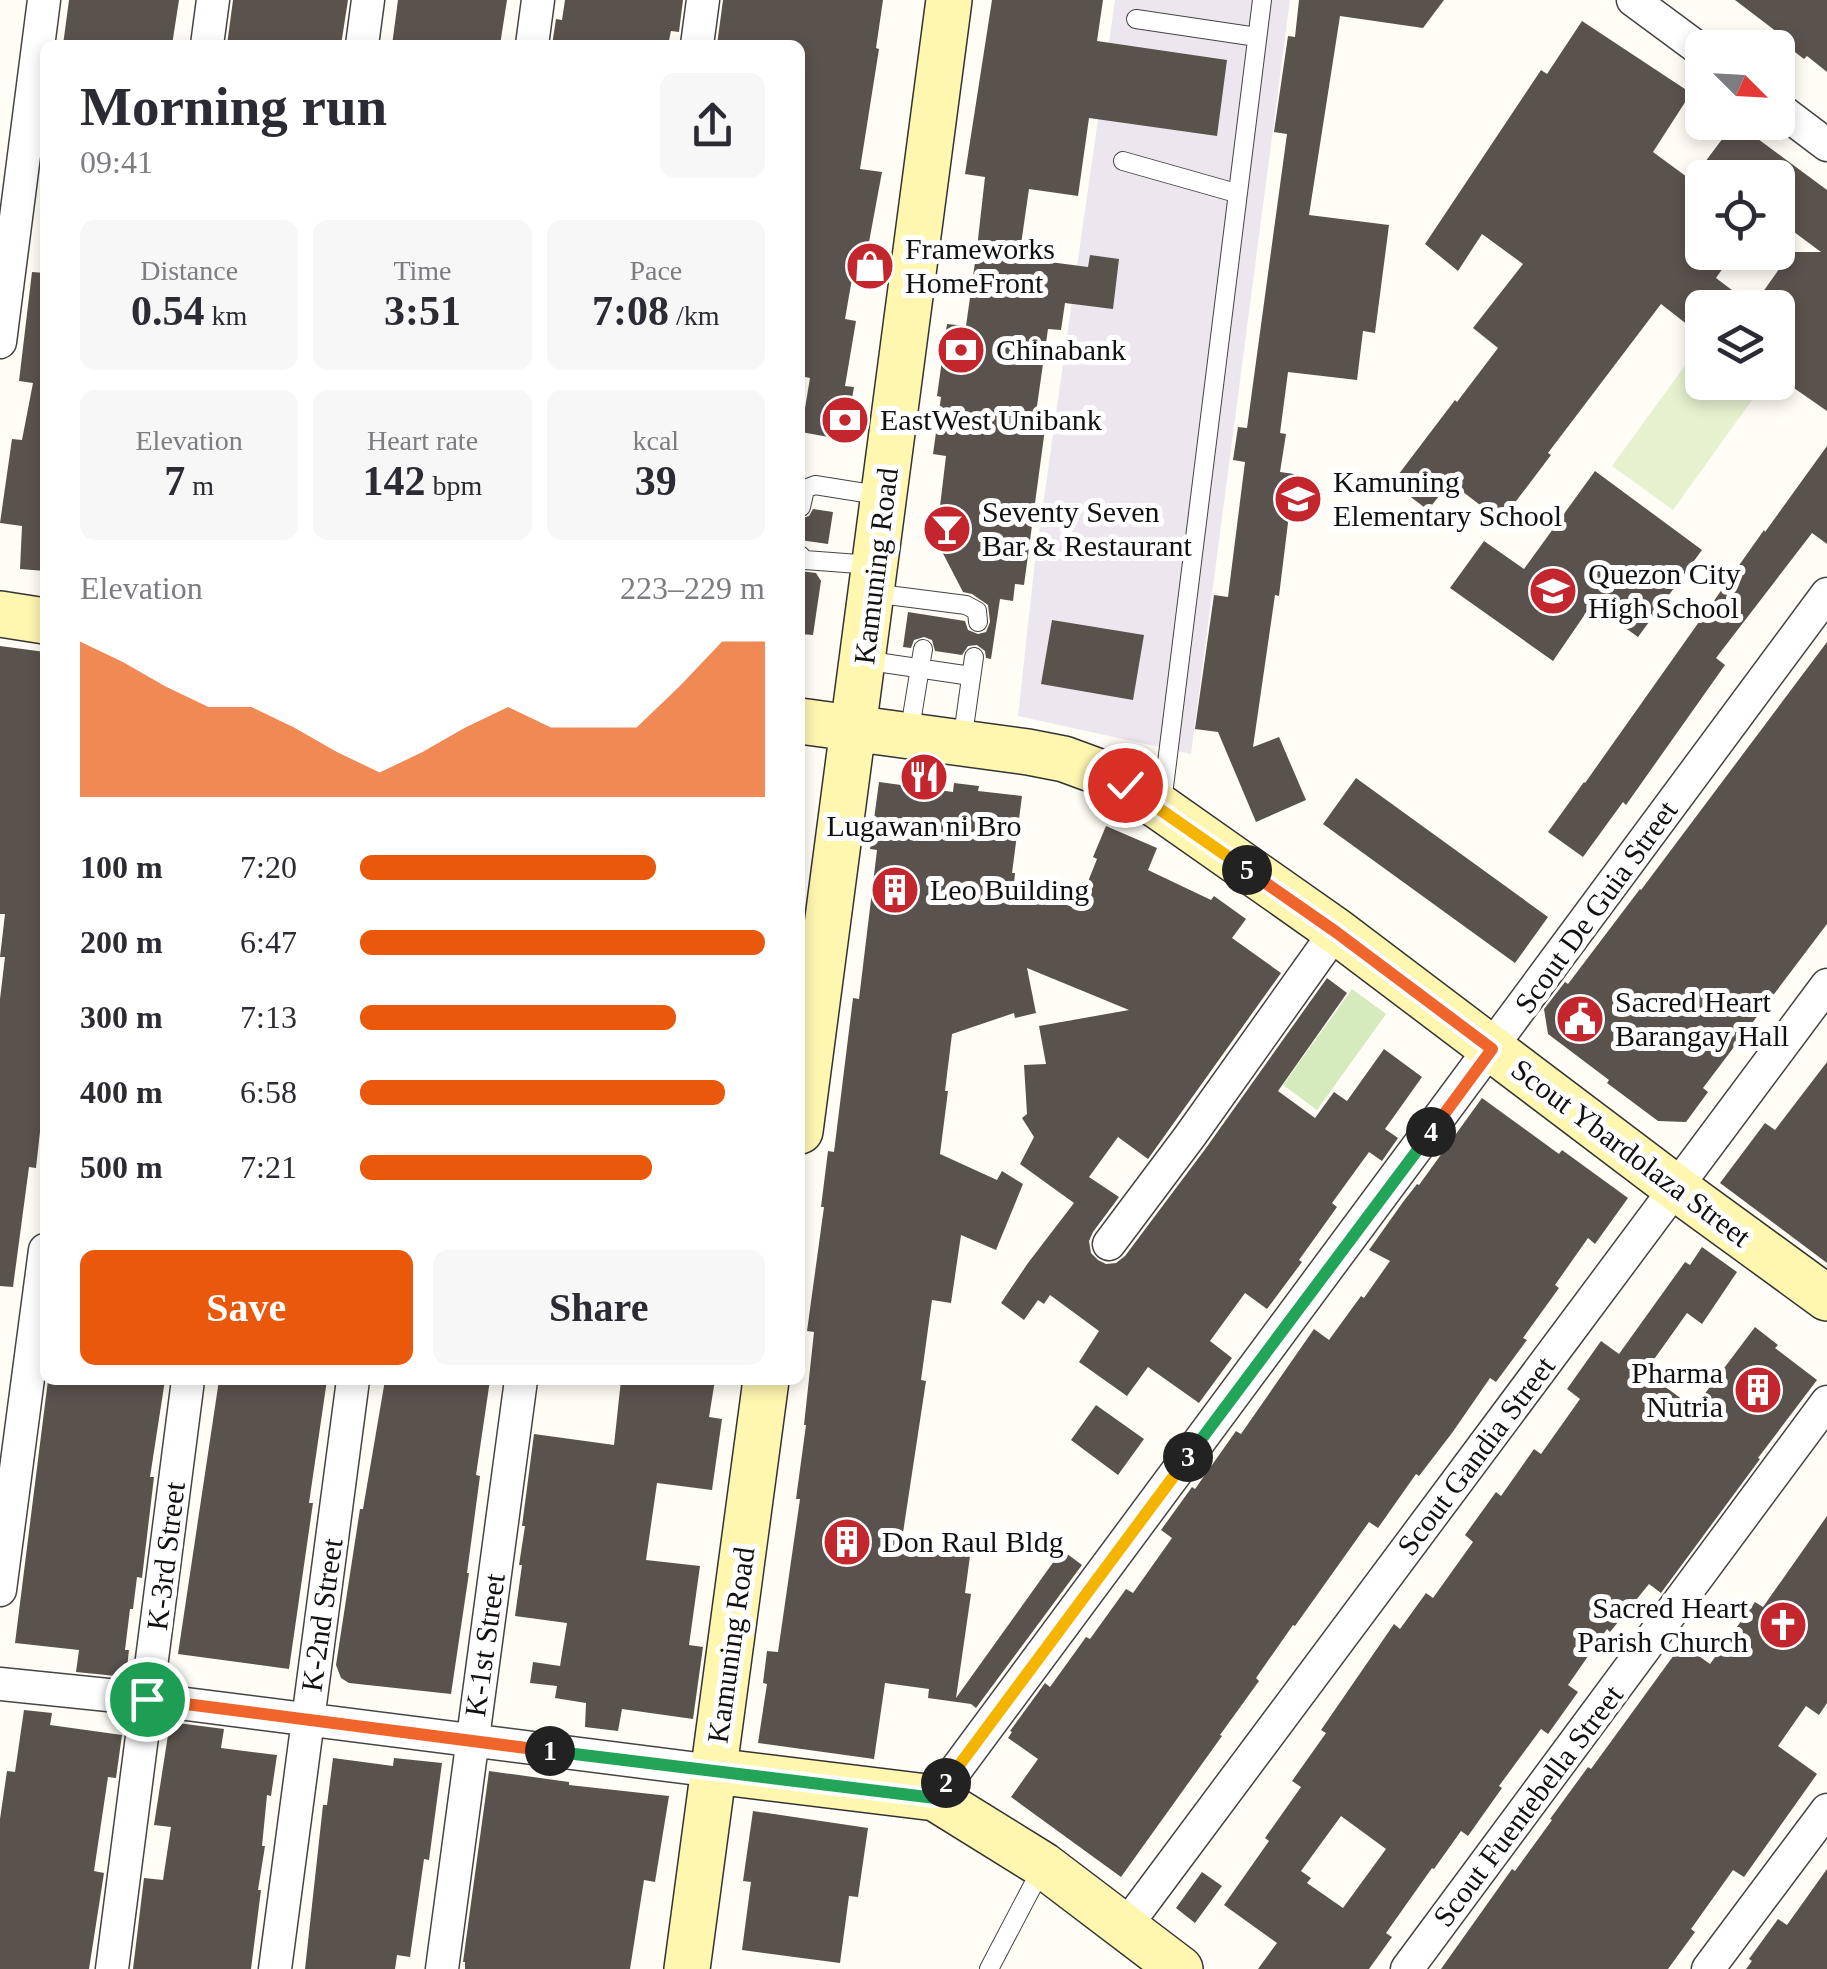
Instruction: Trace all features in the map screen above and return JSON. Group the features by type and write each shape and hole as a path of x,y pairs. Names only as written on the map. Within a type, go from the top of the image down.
{"street":[{"path":"0,342 44,0"},
{"path":"208,40 213,0"},
{"path":"363,40 368,0"},
{"path":"533,40 538,0"},
{"path":"699,40 703,0"},
{"name":"Kamuning Road","path":"805,1094 948,0"},
{"path":"1643,3 1685,37"},
{"path":"1795,121 1827,145"},
{"name":"Scout De Guia Street","path":"935,1798 1827,594"},
{"path":"0,614 40,619"},
{"name":"Scout Ybardolaza Street","path":"805,722 1064,759 1125,785 1336,932 1827,1298"},
{"path":"1110,1244 1336,932"},
{"name":"Scout Gandia Street","path":"1125,1927 1827,985"},
{"path":"0,1590 40,1288"},
{"name":"K-3rd Street","path":"112,1969 187,1385"},
{"name":"K-2nd Street","path":"275,1969 352,1385"},
{"name":"K-1st Street","path":"442,1969 520,1385"},
{"name":"Kamuning Road","path":"687,1969 765,1385"},
{"name":"Scout Fuentebella Street","path":"1407,1969 1827,1402"},
{"path":"0,1684 935,1798 1043,1865 1180,1969"},
{"path":"1708,1969 1827,1810"}],"lane":[{"path":"1161,808 1262,0"},
{"path":"1136,19 1257,37"},
{"path":"1123,161 1236,193"},
{"path":"805,488 815,485 884,496"},
{"path":"805,560 874,580 929,607 966,605 977,611 978,622"},
{"path":"909,735 921,658"},
{"path":"864,660 921,658 972,666 962,742"},
{"path":"988,1969 1043,1865"}],"shaded area":[{"path":"1115,0 1290,0 1191,754 1018,716 1035,561"}],"green space":[{"path":"1685,366 1685,400 1752,400 1673,510 1612,466"},
{"path":"1352,989 1386,1014 1317,1110 1283,1085"}],"building":[{"path":"69,0 179,0 173,40 64,40"},
{"path":"233,0 348,0 342,40 228,40"},
{"path":"398,0 507,0 501,40 393,40"},
{"path":"565,0 683,0 679,32 671,31 669,40 553,40 556,19 562,20"},
{"path":"723,0 883,0 860,169 882,172 864,269 854,267 845,319 856,321 845,386 854,387 845,440 805,433 810,378 805,377 805,40 718,40"},
{"path":"992,0 1103,0 1097,41 1227,60 1217,136 1089,118 1078,196 1029,189 1019,258 1088,267 1090,255 1119,259 1113,309 1065,303 1061,330 1048,329 1036,413 1047,414 1024,585 1015,584 1013,601 1000,599 991,659 977,645 968,646 962,655 935,651 932,640 924,637 914,640 911,648 903,647 908,612 965,621 968,630 978,634 986,632 990,622 988,605 963,592 936,540 946,456 933,454 947,324 966,326 977,248 985,177 965,174"},
{"path":"1299,0 1444,0 1423,28 1340,16 1309,215 1389,225 1375,333 1363,331 1357,380 1288,372 1280,433 1286,434 1280,472 1294,474 1279,596 1275,595 1253,747 1279,737 1306,800 1256,822 1218,732 1195,729 1214,595 1228,597 1245,462 1233,460 1238,427 1247,428 1287,134 1274,132 1288,36 1295,37"},
{"path":"1735,0 1827,0 1827,72 1807,56 1804,59 1795,52 1795,30 1774,30"},
{"path":"1582,21 1685,89 1685,102 1653,152 1685,176 1685,270 1722,270 1716,278 1732,290 1685,290 1685,323 1661,304 1501,521 1450,482 1428,510 1392,483 1498,348 1473,328 1523,264 1482,234 1458,271 1425,244 1541,70 1547,74"},
{"path":"1722,140 1759,140 1786,160 1706,160"},
{"path":"1795,166 1827,190 1827,411 1795,389 1795,290 1764,290 1778,270 1795,270 1795,252 1821,252 1795,233"},
{"path":"32,272 40,273 40,571 20,569 22,526 0,523 12,439 22,440 33,383 19,381"},
{"path":"1827,446 1827,544 1812,533 1716,658 1725,665 1626,805 1623,802 1583,857 1548,832"},
{"path":"1595,471 1702,550 1638,637 1592,604 1553,661 1450,588 1484,541 1524,569"},
{"path":"813,509 833,512 828,544 805,541 805,517"},
{"path":"805,572 816,573 821,581 813,635 805,634"},
{"path":"1052,620 1144,635 1133,700 1041,684"},
{"path":"1827,642 1827,924 1703,1088 1708,1092 1686,1122 1658,1121 1548,1034 1544,1009 1641,890"},
{"path":"0,646 40,651 40,1132 36,1168 29,1167 13,1287 0,1286 0,999 5,957 0,957 5,914 0,914"},
{"path":"1356,778 1548,917 1515,963 1323,824"},
{"path":"879,782 953,792 954,783 979,786 978,791 1022,796 1014,884 1077,909 1106,826 1157,848 1148,870 1211,900 1214,896 1246,919 1232,938 1281,973 1148,1159 1118,1137 1089,1177 1119,1197 1089,1241 1091,1253 1098,1260 1116,1263 1125,1256 1327,978 1347,993 1278,1091 1315,1118 1334,1092 1347,1101 1384,1049 1422,1077 1385,1129 1398,1138 1382,1161 1369,1152 1332,1203 1337,1207 1299,1260 1302,1262 1267,1309 1245,1293 1210,1341 1232,1358 1199,1403 1148,1367 1127,1396 1079,1362 1099,1331 1050,1295 1044,1304 1038,1300 1024,1320 1001,1303 1074,1203 1020,1164 1034,1137 1022,1118 1027,1114 1024,1065 1046,1064 1039,1026 1129,1010 1027,968 1036,1013 1015,1018 1014,1013 952,1034 940,1154 997,1180 1002,1171 1023,1184 996,1250 961,1235 951,1303 932,1300 921,1380 926,1381 901,1546 970,1556 965,1593 971,1594 956,1698 1062,1550 1082,1565 976,1708 928,1698 929,1689 885,1683 874,1759 758,1743 767,1684 763,1683 767,1651 778,1652 800,1499 796,1499 814,1332 807,1331 828,1151 834,1152 853,998 859,999 877,850 870,849"},
{"path":"1827,1062 1827,1263 1720,1183 1765,1123 1775,1130"},
{"path":"1482,1098 1628,1198 1595,1244 1588,1238 1523,1338 1527,1340 1496,1382 1490,1378 1378,1528 1369,1522 1293,1625 1222,1736 1121,1877 1011,1797 1038,1759 1008,1738 1010,1731 1045,1683 1050,1687 1086,1637 1090,1639 1126,1589 1133,1593 1172,1538 1161,1530 1236,1431 1241,1434 1314,1329 1329,1340 1361,1296 1364,1298 1390,1261 1369,1250"},
{"path":"1702,1247 1737,1272 1702,1324 1687,1313 1645,1372 1694,1408 1755,1327 1817,1380 1661,1593 1649,1584 1610,1632 1607,1629 1568,1685 1578,1692 1548,1734 1541,1729 1468,1836 1461,1831 1432,1868 1386,1933 1392,1937 1369,1969 1258,1969 1277,1943 1224,1905 1301,1787 1292,1781 1326,1733 1321,1730 1394,1624 1400,1629 1426,1593 1433,1598 1473,1542 1465,1535 1496,1492 1501,1496 1534,1449 1541,1454 1580,1399 1567,1389 1601,1341 1619,1354 1685,1262 1690,1265","holes":["1341,1816 1386,1849 1343,1908 1307,1883 1311,1878 1301,1871"]},
{"path":"47,1385 164,1385 150,1477 154,1477 142,1578 137,1577 130,1609 126,1677 76,1672 79,1650 15,1643"},
{"path":"218,1385 326,1385 289,1669 178,1654"},
{"path":"384,1385 489,1385 451,1694 349,1683 341,1678 336,1665"},
{"path":"620,1385 714,1385 709,1417 722,1419 712,1490 657,1483 646,1560 700,1566 689,1645 703,1647 693,1719 622,1709 618,1731 585,1727 586,1703 555,1698 557,1686 530,1683 533,1662 560,1666 567,1623 515,1616 534,1434 614,1445"},
{"path":"1096,1405 1144,1439 1118,1475 1071,1440"},
{"path":"1827,1516 1827,1703 1819,1715 1806,1706 1778,1746 1817,1774 1744,1877 1733,1870 1668,1969 1441,1969 1682,1644 1710,1664 1755,1602 1763,1607"},
{"path":"24,1710 52,1713 50,1725 122,1735 116,1778 108,1777 94,1871 104,1873 89,1969 0,1969 0,1819 7,1771 15,1772"},
{"path":"170,1722 224,1729 221,1748 277,1755 271,1796 267,1795 251,1969 133,1969 144,1878 163,1880 171,1827 154,1825"},
{"path":"333,1758 393,1766 394,1758 442,1763 410,1957 397,1955 395,1969 305,1969 323,1805 327,1805"},
{"path":"489,1771 669,1796 655,1882 644,1880 630,1969 465,1969"},
{"path":"753,1811 868,1828 858,1897 849,1896 840,1963 742,1950 751,1882 743,1881"},
{"path":"1827,1869 1827,1969 1746,1969 1778,1919 1787,1925"},
{"path":"1202,1872 1222,1886 1195,1923 1176,1908"}],"place":[{"name":"Frameworks HomeFront","path":"870,266"},
{"name":"Chinabank","path":"961,350"},
{"name":"EastWest Unibank","path":"845,420"},
{"name":"Kamuning Elementary School","path":"1298,499"},
{"name":"Seventy Seven Bar & Restaurant","path":"947,529"},
{"name":"Quezon City High School","path":"1553,591"},
{"name":"Lugawan ni Bro","path":"924,777"},
{"name":"Leo Building","path":"895,890"},
{"name":"Sacred Heart Barangay Hall","path":"1580,1019"},
{"name":"Pharma Nutria","path":"1758,1390"},
{"name":"Don Raul Bldg","path":"847,1542"},
{"name":"Sacred Heart Parish Church","path":"1783,1625"}],"route":[{"path":"147,1699 935,1798 1492,1049 1336,932 1125,785"}]}
